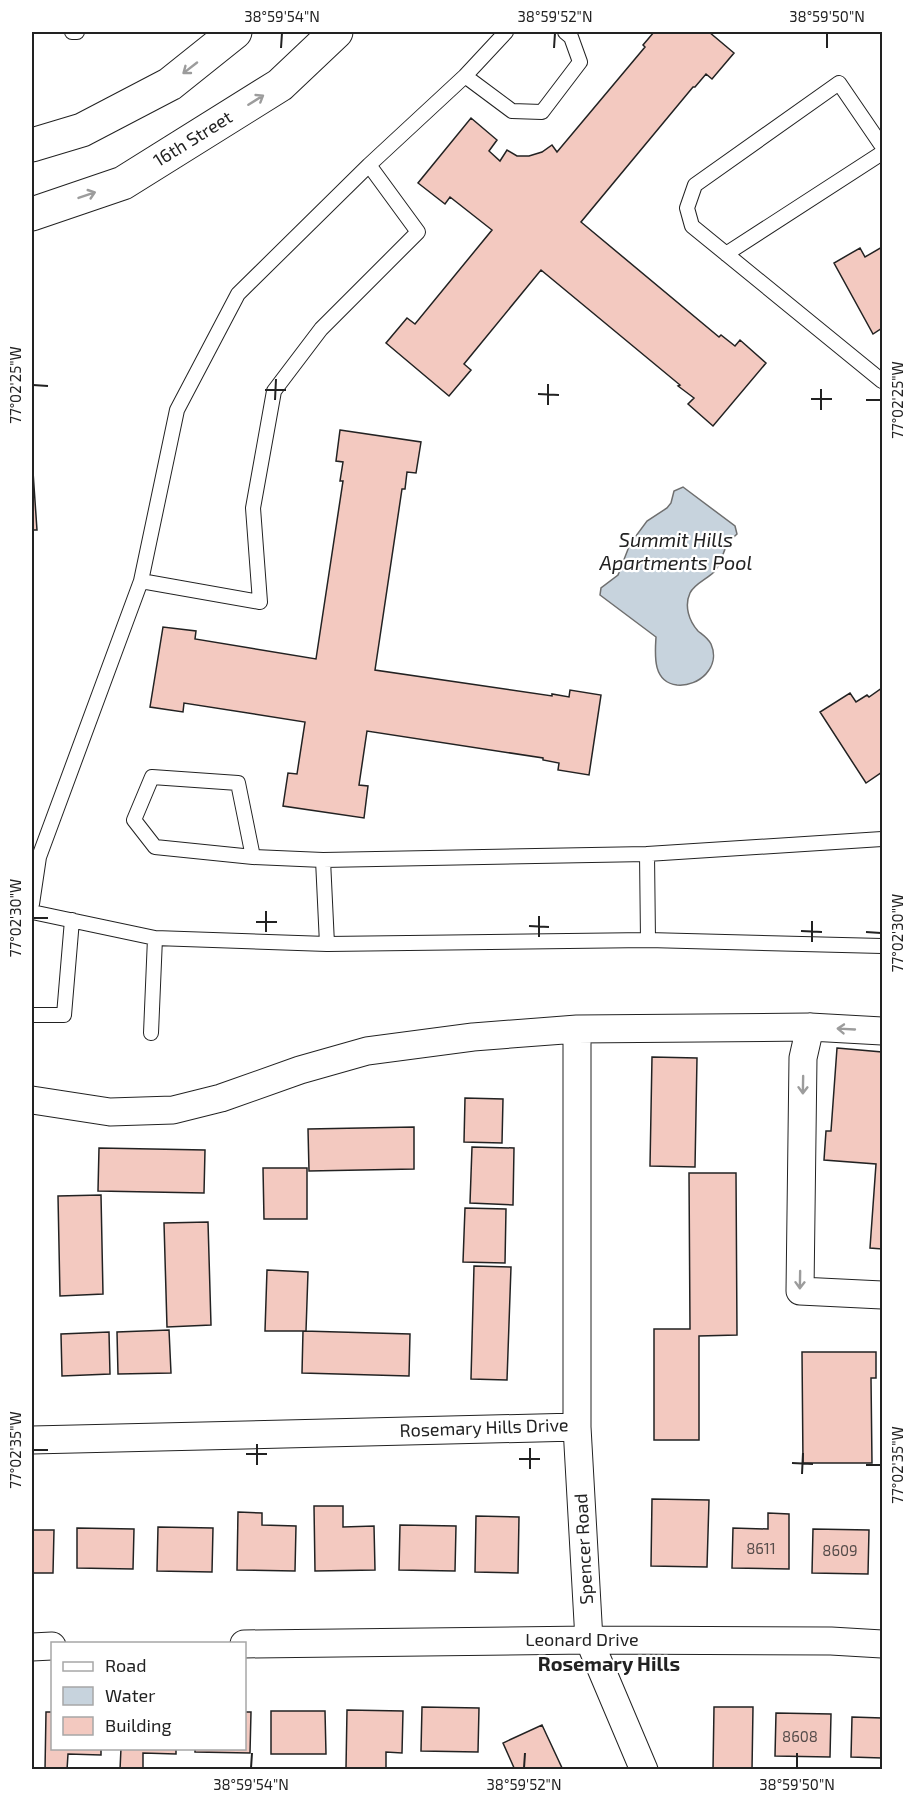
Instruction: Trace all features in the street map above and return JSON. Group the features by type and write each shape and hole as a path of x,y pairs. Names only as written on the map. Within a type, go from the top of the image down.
{"main road":[{"path":"32,145 82,130 170,84 235,32"},
{"name":"16th Street","path":"32,214 123,183 280,85 313,43 336,32"}],"street":[{"path":"810,1027 803,1058 800,1290 882,1295"},
{"path":"32,1100 110,1113 173,1110 220,1098 300,1070 367,1051 473,1037 577,1029 810,1027 882,1031"},
{"name":"Rosemary Hills Drive","path":"32,1440 577,1426 577,1029"},
{"name":"Spencer Road","path":"577,1426 589,1640 644,1770"},
{"name":"Leonard Drive","path":"246,1644 589,1640 831,1641 882,1644"},
{"path":"32,1647 51,1646"}],"lane":[{"path":"72,32 77,32"},
{"path":"32,904 39,857 141,581 177,410 238,294 369,165 465,76 506,32"},
{"path":"465,76 512,111 542,112 579,62 571,37 565,32"},
{"path":"882,146 839,83 695,185 687,208 692,226 882,381"},
{"path":"726,254 882,153"},
{"path":"141,581 260,602 253,508 274,391 321,328 418,232 369,165"},
{"path":"253,857 238,783 152,777 134,820 155,846 253,857 323,860 647,854 882,839"},
{"path":"647,854 648,940"},
{"path":"323,860 327,944"},
{"path":"32,912 154,938 327,944 648,940 882,946"},
{"path":"32,1015 64,1015 72,920"},
{"path":"152,1033 154,938"}],"water":[{"name":"Summit Hills Apartments Pool","path":"683,487 735,526 737,534 724,550 717,569 694,587 688,598 688,613 692,623 711,644 713,660 710,668 706,674 693,683 677,685 663,679 659,673 656,659 656,637 600,595 601,588 618,575 630,544 647,521 667,508 674,491"}],"building":[{"path":"654,32 709,32 734,53 712,79 706,74 693,87 581,222 719,337 721,335 735,346 740,340 766,363 713,426 688,404 694,398 678,386 680,385 541,270 464,364 471,370 449,396 386,343 407,318 415,324 492,230 450,197 445,204 418,183 471,118 497,140 489,151 500,161 507,150 517,156 529,156 542,152 552,145 557,152 645,47 643,45"},
{"path":"882,247 882,328 873,334 834,263 860,248 865,257"},
{"path":"340,430 421,442 416,473 407,472 405,489 402,489 375,670 552,696 552,694 569,697 570,690 601,695 589,775 558,770 559,763 543,760 543,758 367,731 359,785 368,786 364,818 283,806 288,773 297,774 305,722 184,703 183,712 150,707 163,627 196,631 195,639 316,659 343,481 340,481 343,462 336,461"},
{"path":"32,457 37,530 32,530"},
{"path":"882,688 882,772 866,783 820,712 850,693 856,702"},
{"path":"837,1048 882,1052 882,1249 870,1248 876,1164 824,1160 826,1131 831,1131"},
{"path":"652,1057 697,1058 695,1167 650,1166"},
{"path":"465,1098 503,1099 502,1143 464,1142"},
{"path":"414,1127 414,1169 309,1171 308,1129"},
{"path":"472,1147 514,1148 513,1205 470,1203"},
{"path":"99,1148 205,1150 204,1193 98,1191"},
{"path":"263,1168 307,1168 307,1219 264,1219"},
{"path":"689,1173 736,1173 737,1335 699,1336 699,1440 654,1440 654,1329 690,1329"},
{"path":"101,1195 103,1294 60,1296 58,1196"},
{"path":"465,1208 506,1209 505,1263 463,1262"},
{"path":"208,1222 211,1325 167,1327 164,1223"},
{"path":"474,1266 511,1267 507,1380 471,1379"},
{"path":"267,1270 308,1272 306,1331 265,1331"},
{"path":"169,1330 171,1373 118,1374 117,1332"},
{"path":"303,1331 410,1334 409,1376 302,1373"},
{"path":"109,1332 110,1374 62,1376 61,1334"},
{"path":"802,1352 876,1352 876,1378 871,1378 872,1463 803,1463"},
{"path":"652,1499 709,1500 707,1567 651,1566"},
{"path":"314,1506 343,1506 343,1527 374,1526 375,1570 315,1571"},
{"path":"238,1512 262,1513 262,1525 296,1526 295,1571 237,1570"},
{"path":"768,1513 789,1514 789,1569 732,1568 733,1528 768,1529"},
{"path":"476,1516 519,1517 518,1573 475,1572"},
{"path":"400,1525 456,1526 455,1571 399,1570"},
{"path":"158,1527 213,1528 212,1572 157,1571"},
{"path":"77,1528 134,1529 133,1569 77,1568"},
{"path":"813,1529 869,1530 868,1574 812,1573"},
{"path":"32,1530 54,1530 53,1573 32,1573"},
{"path":"422,1707 479,1708 478,1752 421,1751"},
{"path":"714,1707 753,1707 752,1770 713,1770"},
{"path":"347,1710 403,1711 402,1753 386,1752 386,1769 346,1768"},
{"path":"271,1711 325,1711 326,1754 271,1754"},
{"path":"46,1712 51,1712 51,1750 101,1750 101,1755 68,1754 67,1770 45,1770"},
{"path":"246,1712 251,1712 250,1753 195,1752 195,1750 246,1750"},
{"path":"776,1713 831,1714 830,1757 775,1756"},
{"path":"852,1717 882,1718 882,1758 851,1757"},
{"path":"542,1725 563,1770 515,1770 503,1743"},
{"path":"121,1750 176,1750 176,1754 143,1753 143,1770 120,1770"}],"district":[{"name":"Rosemary Hills","path":"609,1664"}]}
